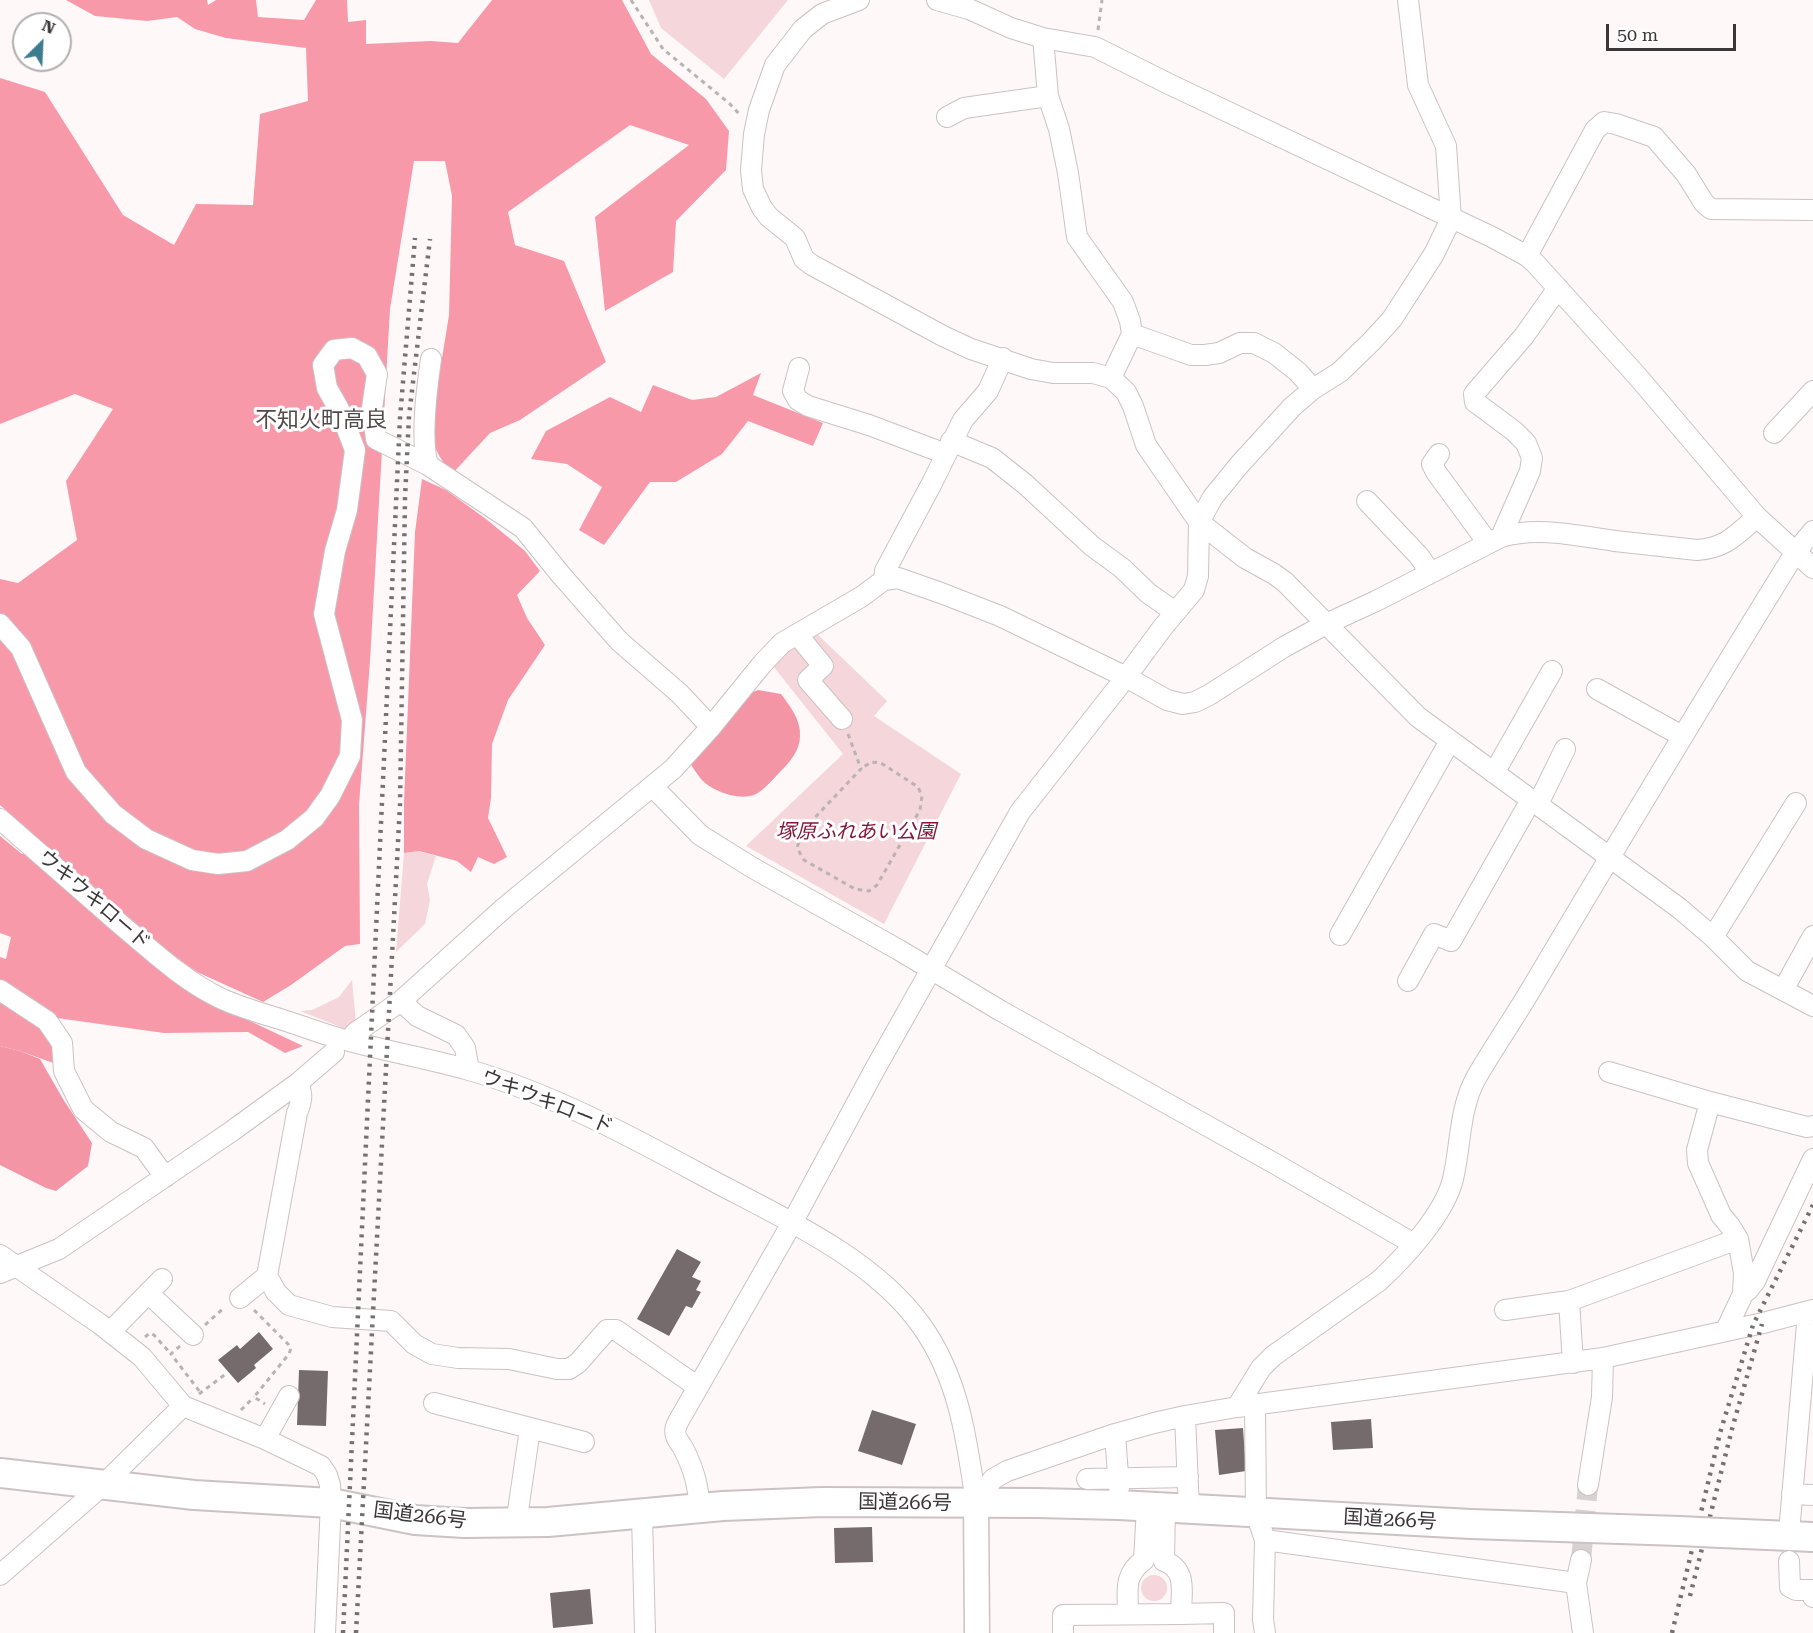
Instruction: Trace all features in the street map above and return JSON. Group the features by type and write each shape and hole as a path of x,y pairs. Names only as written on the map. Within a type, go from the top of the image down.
{"highway":[{"name":"国道266号","path":"0,1473 194,1495 331,1503 416,1520 464,1523 516,1524 822,1502 1036,1503 1119,1491 1167,1508 1256,1514 1813,1537"}],"main road":[{"path":"976,1503 977,1633"}],"street":[{"path":"859,0 822,14 803,29 790,44 775,65 765,91 754,134 751,170 753,189 762,208 795,238 804,259 876,300 971,349 1031,369 1053,373 1093,373 1111,378 1126,392 1146,445 1199,522 1245,558 1274,574 1405,705 1450,741 1679,908 1713,937 1747,971 1813,1006"},
{"path":"937,0 969,9 1011,28 1043,38 1095,46 1527,256 1638,377 1757,517 1813,568"},
{"path":"700,1509 694,1471 676,1436 675,1428 792,1223 1020,812 1126,677 1162,627 1194,590 1198,576 1199,522 1213,497 1292,407 1313,389 1340,372 1392,319 1434,254 1451,219 1446,146 1418,85 1408,0"},
{"path":"1043,38 1048,96 1059,129 1077,237 1123,302 1130,321 1132,334 1111,378"},
{"path":"947,117 964,108 1048,96"},
{"path":"1527,256 1595,130 1604,122 1654,137 1686,174 1704,204 1711,209 1813,210"},
{"path":"1494,540 1530,471 1532,458 1526,443 1514,431 1475,402 1474,394 1524,336 1558,288"},
{"path":"1132,334 1191,355 1219,353 1239,343 1254,343 1274,353 1298,372 1313,389"},
{"path":"0,624 21,648 76,772 113,814 146,839 192,860 218,864 248,861 287,840 314,818 330,796 350,756 352,720 324,614 335,551 346,510 355,450 340,411 327,388 323,365 334,350 352,348 367,356 376,374 372,408 376,439 428,465 523,528 619,641 680,694 711,727"},
{"path":"885,580 885,571 963,420 988,391 1002,358"},
{"path":"428,465 425,436 431,359"},
{"path":"799,368 793,390 798,400 808,406 992,458 1025,484 1092,546 1122,568 1148,593 1175,612"},
{"path":"1774,433 1813,391"},
{"path":"1439,454 1432,464 1436,472 1494,540"},
{"path":"1367,501 1419,556 1430,572"},
{"path":"355,1033 401,1001 504,908 674,769 782,643 861,597 885,580 898,578 1000,616 1126,677 1167,700 1183,704 1195,702 1209,695 1284,647 1326,624 1494,540 1516,532 1567,534 1698,550 1712,549 1724,544 1757,517"},
{"path":"1265,1633 1263,1619 1265,1540 1256,1514 1246,1406 1261,1368 1273,1356 1393,1269 1438,1212 1447,1198 1453,1179 1462,1119 1467,1099 1476,1079 1518,1013 1682,736 1795,553 1813,531"},
{"path":"797,634 823,666 808,680 842,719"},
{"path":"1494,773 1552,671"},
{"path":"1597,688 1682,736"},
{"path":"1340,935 1450,741"},
{"path":"1408,981 1434,933 1451,941 1565,749"},
{"path":"652,786 700,835 753,868 1414,1244"},
{"path":"1713,937 1796,803"},
{"name":"ウキウキロード","path":"0,819 153,952 196,984 220,998 328,1035 469,1070 529,1090 607,1124 792,1223 844,1254 894,1293 921,1324 939,1354 953,1387 967,1438 976,1503"},
{"path":"1783,990 1813,936"},
{"path":"0,990 47,1021 62,1043 64,1071 83,1109 111,1132 144,1148 165,1177"},
{"path":"401,1001 417,1016 456,1035 465,1048 469,1070"},
{"path":"5,1265 59,1249 298,1083 334,1052"},
{"path":"1609,1072 1710,1102 1801,1126 1813,1126"},
{"path":"298,1083 302,1093 302,1102 297,1113 267,1276 276,1292 289,1305 332,1317 391,1321 414,1344 432,1354 458,1358 510,1359 557,1369 569,1369 578,1363 607,1330 616,1330 698,1387"},
{"path":"1710,1102 1697,1150 1698,1162 1721,1215 1738,1239 1744,1273 1743,1294"},
{"path":"1726,1330 1743,1294 1755,1281 1813,1158"},
{"path":"1505,1310 1569,1301 1738,1239"},
{"path":"5,1265 110,1332 142,1357 183,1406 276,1419 299,1455 321,1466 330,1485 331,1503 325,1633"},
{"path":"240,1298 267,1276"},
{"path":"110,1332 155,1286 192,1335"},
{"path":"1569,1301 1573,1363"},
{"path":"976,1503 993,1479 1007,1471 1154,1423 1246,1406 1603,1358 1810,1311 1790,1521"},
{"path":"1588,1485 1602,1397 1603,1358"},
{"path":"434,1403 584,1442"},
{"path":"0,1575 103,1485 183,1406"},
{"path":"1128,1614 1128,1581 1131,1571 1144,1560 1167,1508 1188,1477 1185,1416"},
{"path":"516,1524 531,1429"},
{"path":"1115,1434 1119,1491"},
{"path":"1086,1475 1119,1491 1188,1477"},
{"path":"1792,1494 1813,1495"},
{"path":"1167,1508 1164,1561 1172,1564 1181,1577 1181,1614"},
{"path":"642,1515 645,1633"},
{"path":"1265,1540 1576,1583"},
{"path":"1581,1560 1576,1583 1583,1633"},
{"path":"1789,1560 1790,1587 1813,1592"},
{"path":"1063,1633 1063,1615 1224,1613 1224,1633"}],"path":[{"path":"631,0 663,49 730,104 754,134"},
{"path":"1095,46 1102,0"},
{"path":"842,719 861,769"},
{"path":"871,762 881,763 918,787 922,796 920,810 876,885 869,891 855,889 804,860 797,848 802,831 861,769 871,762"},
{"path":"210,1397 200,1393 171,1354 235,1298 240,1298 291,1348 289,1354 246,1407 238,1411"},
{"path":"183,1406 227,1373"},
{"path":"254,1397 276,1419"}],"green space":[{"path":"649,0 788,0 724,79 661,28"},
{"name":"塚原ふれあい公園","path":"815,632 887,701 874,716 961,774 884,924 746,846 843,754 773,666 782,654"},
{"path":"418,851 436,856 427,884 430,900 425,924 396,952 404,853"},
{"path":"352,980 356,1023 348,1030 300,1011 312,1010 339,997"},
{"path":"1154,1575 1163,1579 1167,1588 1163,1597 1154,1601 1145,1597 1141,1588 1145,1579"}],"shaded area":[{"path":"66,0 207,0 208,5 216,0 256,0 258,17 304,20 316,0 347,0 348,22 366,20 366,44 431,41 458,43 492,0 622,0 651,54 706,99 729,131 726,170 676,221 673,272 605,311 595,217 689,145 630,125 508,212 515,245 564,261 606,362 520,420 490,433 452,474 437,452 431,426 449,315 452,196 445,161 414,161 390,309 370,661 359,805 360,944 345,946 263,1002 197,972 147,937 137,948 195,995 303,1046 285,1053 248,1032 164,1033 57,1018 0,979 0,957 6,959 11,937 0,933 0,836 22,854 45,845 0,805 0,579 18,583 77,540 66,481 113,409 75,394 0,424 0,78 45,92 123,215 174,245 196,204 253,205 260,114 308,101 306,48 226,38 195,29 177,17 147,21 95,16"},
{"path":"761,373 753,395 823,423 813,446 748,421 722,454 676,482 650,482 604,545 579,530 602,487 567,464 531,459 546,431 610,397 641,412 653,385 692,400 716,397"},
{"path":"422,479 446,490 525,551 540,571 517,595 527,618 545,645 508,700 492,744 491,798 488,818 507,857 494,864 478,857 471,872 457,861 419,851 404,853 415,532"},
{"path":"758,690 781,694 788,703 799,724 798,746 794,756 759,792 749,796 734,796 712,788 690,763 748,694"},
{"path":"0,999 37,1025 55,1043 56,1064 0,1046"},
{"path":"0,1046 40,1059 92,1143 88,1166 56,1191 0,1165"}],"building":[{"path":"677,1249 701,1262 692,1277 701,1281 696,1290 701,1292 692,1308 686,1306 669,1336 637,1319"},
{"path":"259,1332 273,1349 238,1383 218,1360 237,1345 240,1349"},
{"path":"299,1370 328,1371 326,1426 297,1425"},
{"path":"872,1410 916,1424 902,1465 858,1451"},
{"path":"1371,1419 1373,1448 1333,1450 1331,1422"},
{"path":"1243,1428 1246,1471 1219,1475 1215,1430"},
{"path":"872,1527 873,1562 835,1563 834,1528"},
{"path":"590,1589 593,1624 553,1628 550,1593"}],"tunnel":[{"path":"1581,1560 1588,1485"}],"railway":[{"path":"343,1633 400,418 415,238"},
{"path":"356,1633 400,805 405,498 409,416 430,239"},
{"path":"1672,1633 1720,1433 1753,1325 1813,1205"},
{"path":"1690,1596 1732,1429 1762,1324"}],"district":[{"name":"不知火町高良","path":"321,421"}]}
